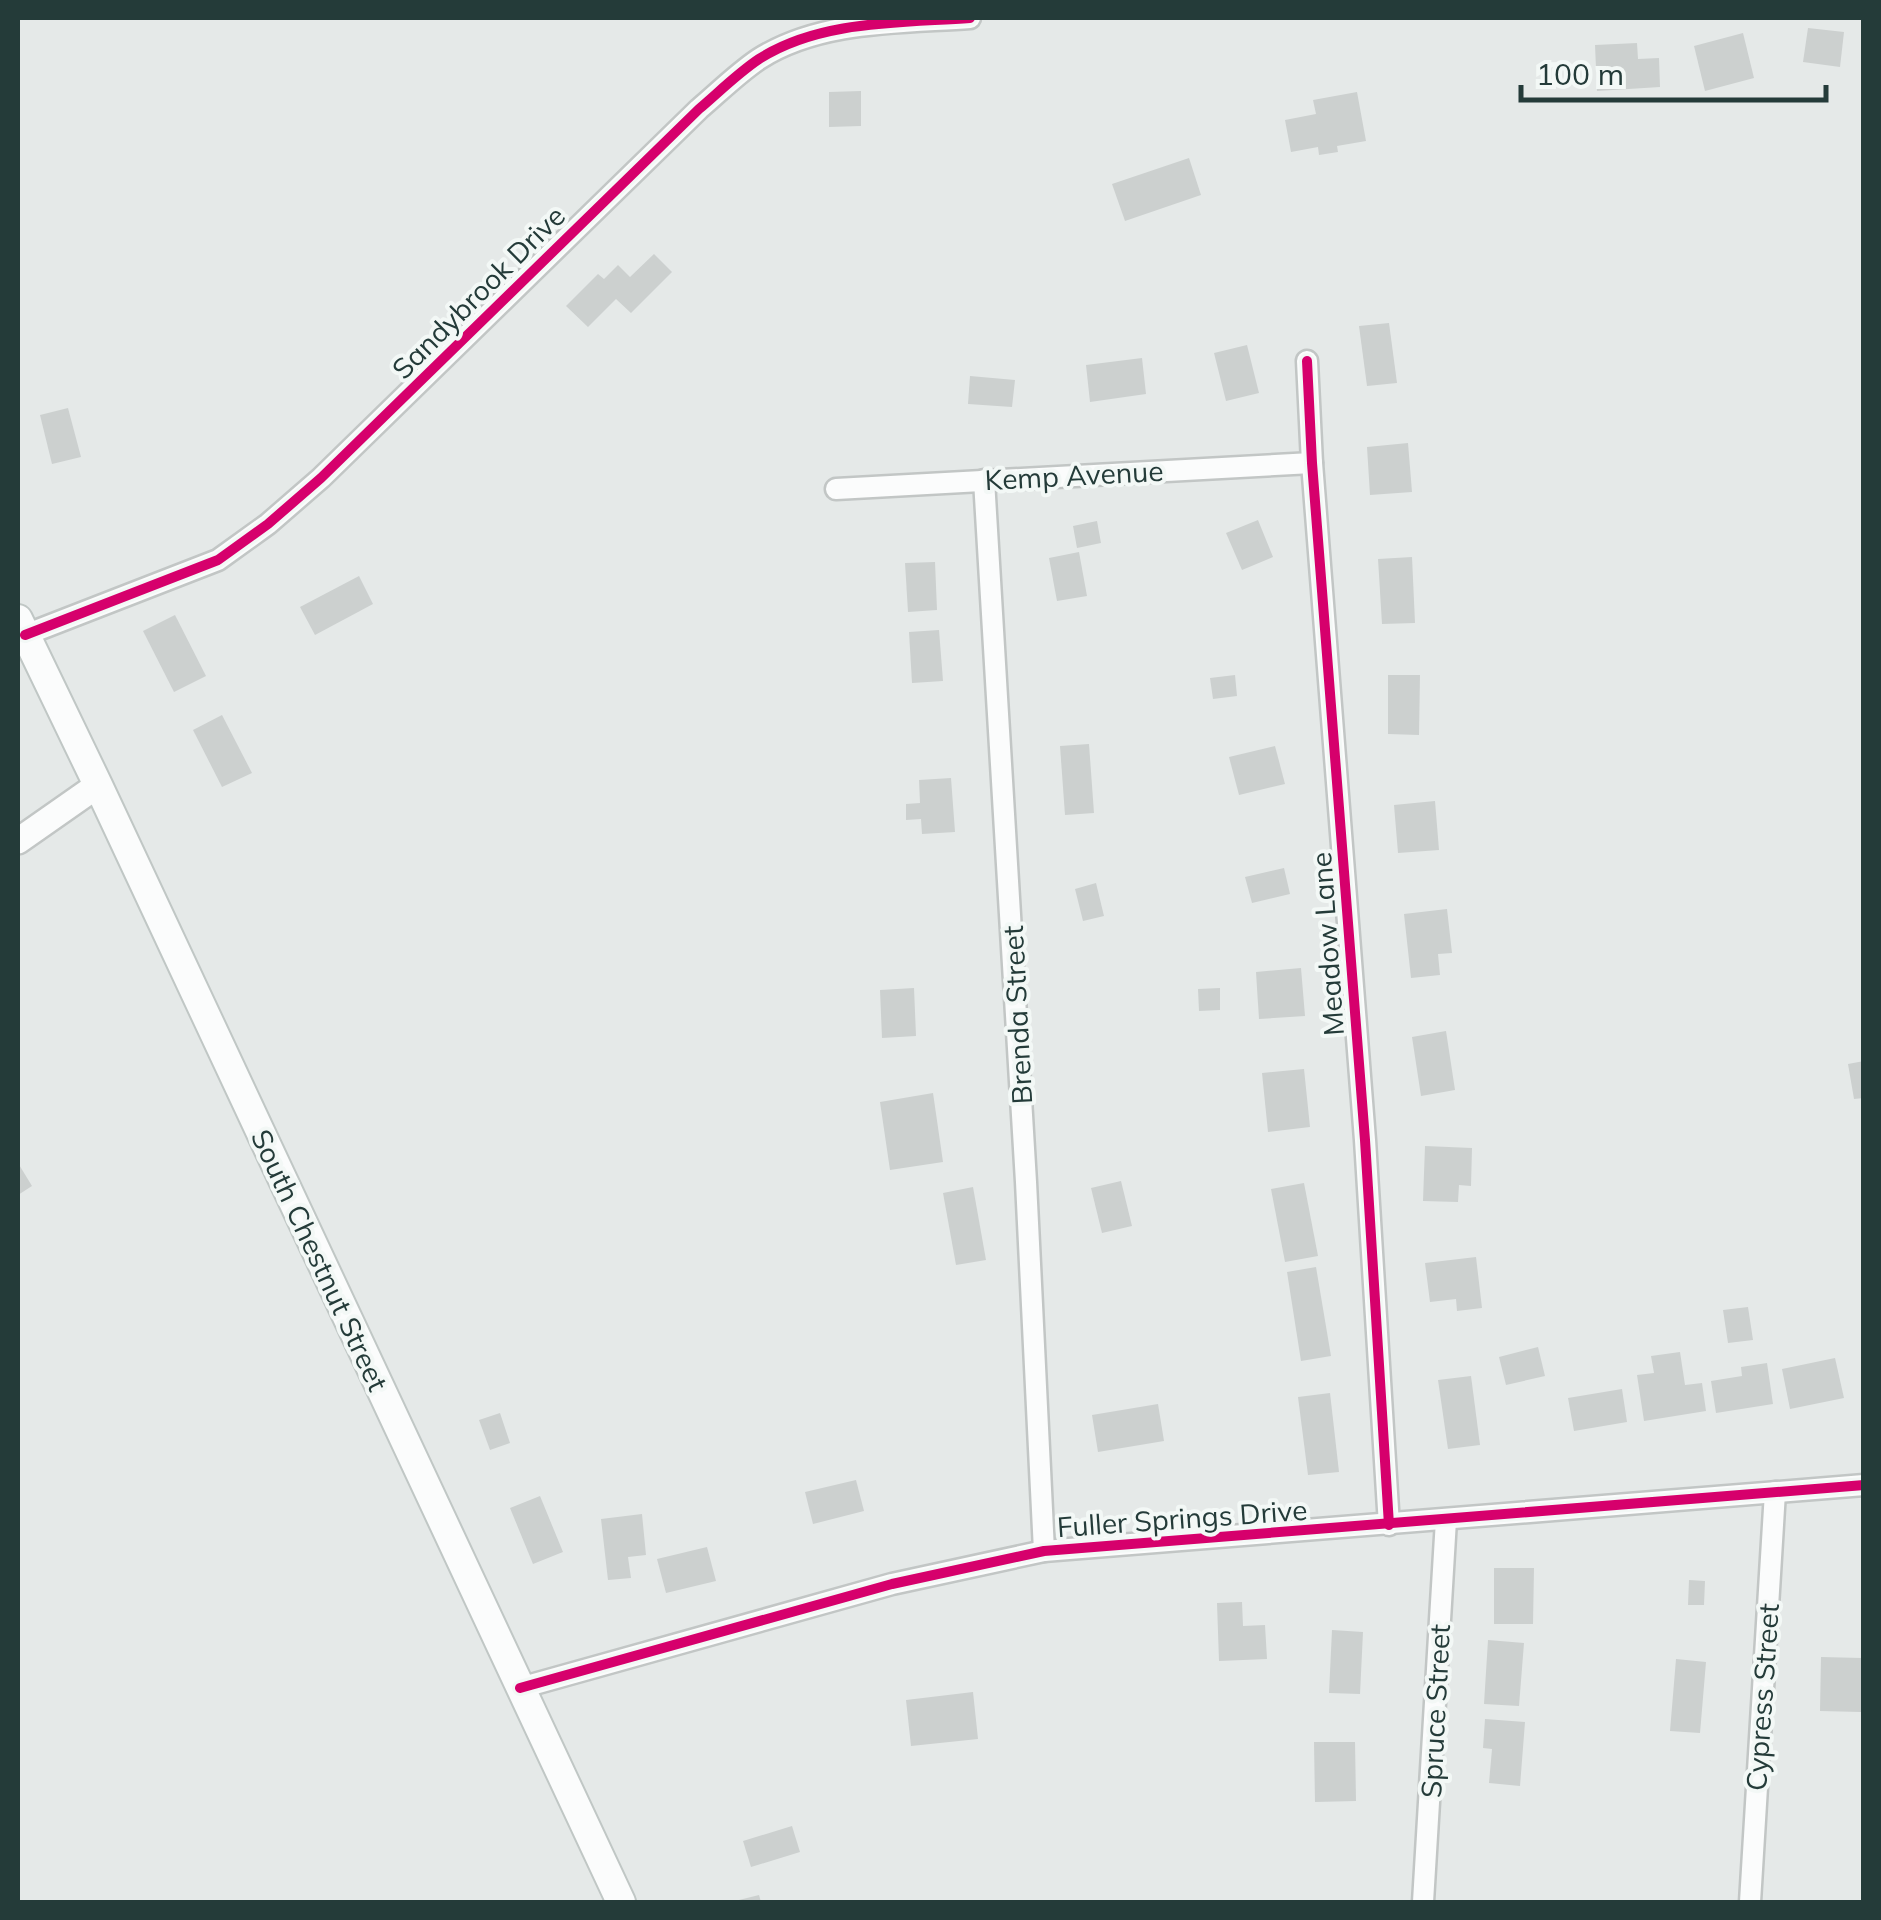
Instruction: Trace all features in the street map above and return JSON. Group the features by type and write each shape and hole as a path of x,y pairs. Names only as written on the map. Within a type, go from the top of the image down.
{"main road":[{"name":"South Chestnut Street","path":"21,627 620,1902"}],"street":[{"name":"Sandybrook Drive","path":"21,627 218,560 268,524 322,478 700,108 758,60 821,32 970,18"},
{"name":"Meadow Lane","path":"1307,361 1365,1140 1389,1524"},
{"name":"Kemp Avenue","path":"836,488 1312,463"},
{"name":"Brenda Street","path":"984,480 1044,1551"},
{"path":"18,841 98,785"},
{"name":"Fuller Springs Drive","path":"520,1688 892,1584 1044,1551 1864,1485"},
{"name":"Cypress Street","path":"1750,1902 1775,1492"},
{"name":"Spruce Street","path":"1423,1902 1446,1520"}],"building":[{"path":"1808,28 1844,32 1840,67 1803,62"},
{"path":"1743,33 1754,78 1705,91 1694,46"},
{"path":"1637,43 1638,59 1659,58 1660,87 1597,91 1595,45"},
{"path":"861,91 861,126 829,127 829,92"},
{"path":"1357,92 1366,141 1337,146 1338,152 1319,155 1318,147 1291,152 1285,120 1316,114 1313,100"},
{"path":"1189,158 1201,195 1125,221 1112,184"},
{"path":"654,254 672,272 631,313 616,299 588,327 566,306 598,274 604,279 618,265 630,277"},
{"path":"1389,323 1397,383 1367,386 1359,326"},
{"path":"1247,345 1259,393 1226,401 1214,353"},
{"path":"1142,358 1146,394 1090,402 1086,365"},
{"path":"970,376 1015,380 1012,407 968,404"},
{"path":"68,408 81,457 52,464 40,415"},
{"path":"1408,443 1412,492 1370,495 1367,447"},
{"path":"1258,520 1273,557 1242,570 1226,533"},
{"path":"1097,521 1101,543 1077,548 1073,526"},
{"path":"1079,552 1087,596 1057,601 1049,558"},
{"path":"1412,557 1415,623 1382,624 1378,559"},
{"path":"935,562 937,610 908,612 905,563"},
{"path":"359,576 373,604 315,635 300,607"},
{"path":"175,615 206,676 174,692 143,631"},
{"path":"939,630 943,681 912,683 909,632"},
{"path":"1235,675 1237,696 1213,699 1210,678"},
{"path":"1388,675 1420,675 1419,735 1388,734"},
{"path":"222,715 252,773 222,787 193,730"},
{"path":"1089,744 1094,813 1065,815 1060,746"},
{"path":"1275,746 1285,784 1239,795 1229,757"},
{"path":"951,778 955,832 922,834 921,819 906,820 906,804 920,803 919,780"},
{"path":"1435,801 1439,850 1398,853 1394,805"},
{"path":"1284,868 1290,894 1252,903 1245,877"},
{"path":"1096,883 1104,916 1083,921 1075,889"},
{"path":"1447,909 1452,953 1438,954 1440,975 1411,978 1404,914"},
{"path":"1301,968 1305,1016 1259,1019 1256,972"},
{"path":"914,988 916,1036 882,1038 880,990"},
{"path":"1220,988 1220,1010 1199,1011 1198,989"},
{"path":"1446,1031 1455,1090 1421,1096 1412,1037"},
{"path":"1864,1061 1864,1098 1854,1099 1848,1064"},
{"path":"1304,1069 1310,1127 1268,1132 1262,1073"},
{"path":"933,1093 943,1162 890,1170 880,1102"},
{"path":"1425,1146 1472,1148 1471,1186 1459,1185 1458,1202 1423,1201"},
{"path":"18,1163 32,1186 18,1195"},
{"path":"1121,1181 1132,1226 1102,1233 1091,1188"},
{"path":"1304,1183 1318,1256 1285,1262 1271,1189"},
{"path":"973,1187 986,1260 956,1265 943,1193"},
{"path":"1476,1257 1482,1308 1457,1311 1456,1299 1430,1302 1425,1263"},
{"path":"1316,1267 1331,1356 1301,1361 1287,1272"},
{"path":"1748,1307 1753,1340 1728,1343 1723,1310"},
{"path":"1538,1347 1545,1376 1506,1385 1499,1357"},
{"path":"1680,1352 1685,1385 1702,1383 1706,1411 1644,1421 1637,1375 1654,1373 1651,1356"},
{"path":"1835,1358 1844,1398 1790,1409 1782,1369"},
{"path":"1767,1363 1773,1404 1716,1413 1711,1381 1742,1376 1741,1367"},
{"path":"1471,1376 1480,1445 1448,1449 1438,1380"},
{"path":"1622,1389 1627,1422 1574,1431 1568,1398"},
{"path":"1330,1393 1339,1472 1308,1475 1298,1397"},
{"path":"1158,1404 1164,1441 1098,1452 1092,1415"},
{"path":"500,1413 510,1443 490,1450 479,1420"},
{"path":"856,1480 864,1511 813,1524 805,1492"},
{"path":"540,1496 563,1552 533,1564 510,1508"},
{"path":"642,1514 646,1555 628,1557 631,1578 608,1580 601,1519"},
{"path":"707,1547 716,1581 666,1593 657,1559"},
{"path":"1494,1568 1534,1568 1533,1624 1494,1624"},
{"path":"1689,1580 1705,1581 1704,1605 1688,1605"},
{"path":"1242,1602 1243,1626 1265,1625 1267,1659 1219,1661 1217,1603"},
{"path":"1332,1630 1363,1632 1360,1694 1329,1693"},
{"path":"1488,1640 1524,1643 1519,1706 1484,1704"},
{"path":"1821,1657 1862,1658 1861,1712 1820,1711"},
{"path":"1676,1659 1706,1662 1700,1733 1670,1731"},
{"path":"973,1692 978,1739 911,1746 906,1700"},
{"path":"1485,1719 1525,1722 1520,1786 1489,1783 1492,1749 1483,1748"},
{"path":"1314,1742 1355,1742 1356,1801 1315,1802"},
{"path":"792,1826 800,1852 751,1867 743,1841"},
{"path":"759,1895 761,1902 735,1902 735,1901"}],"cycle path":[{"path":"25,635 218,560 268,524 321,478 699,109 759,59 783,46 834,30 970,18"},
{"path":"1307,361 1365,1140 1389,1525"},
{"path":"520,1688 892,1584 1044,1551 1864,1485"}]}
